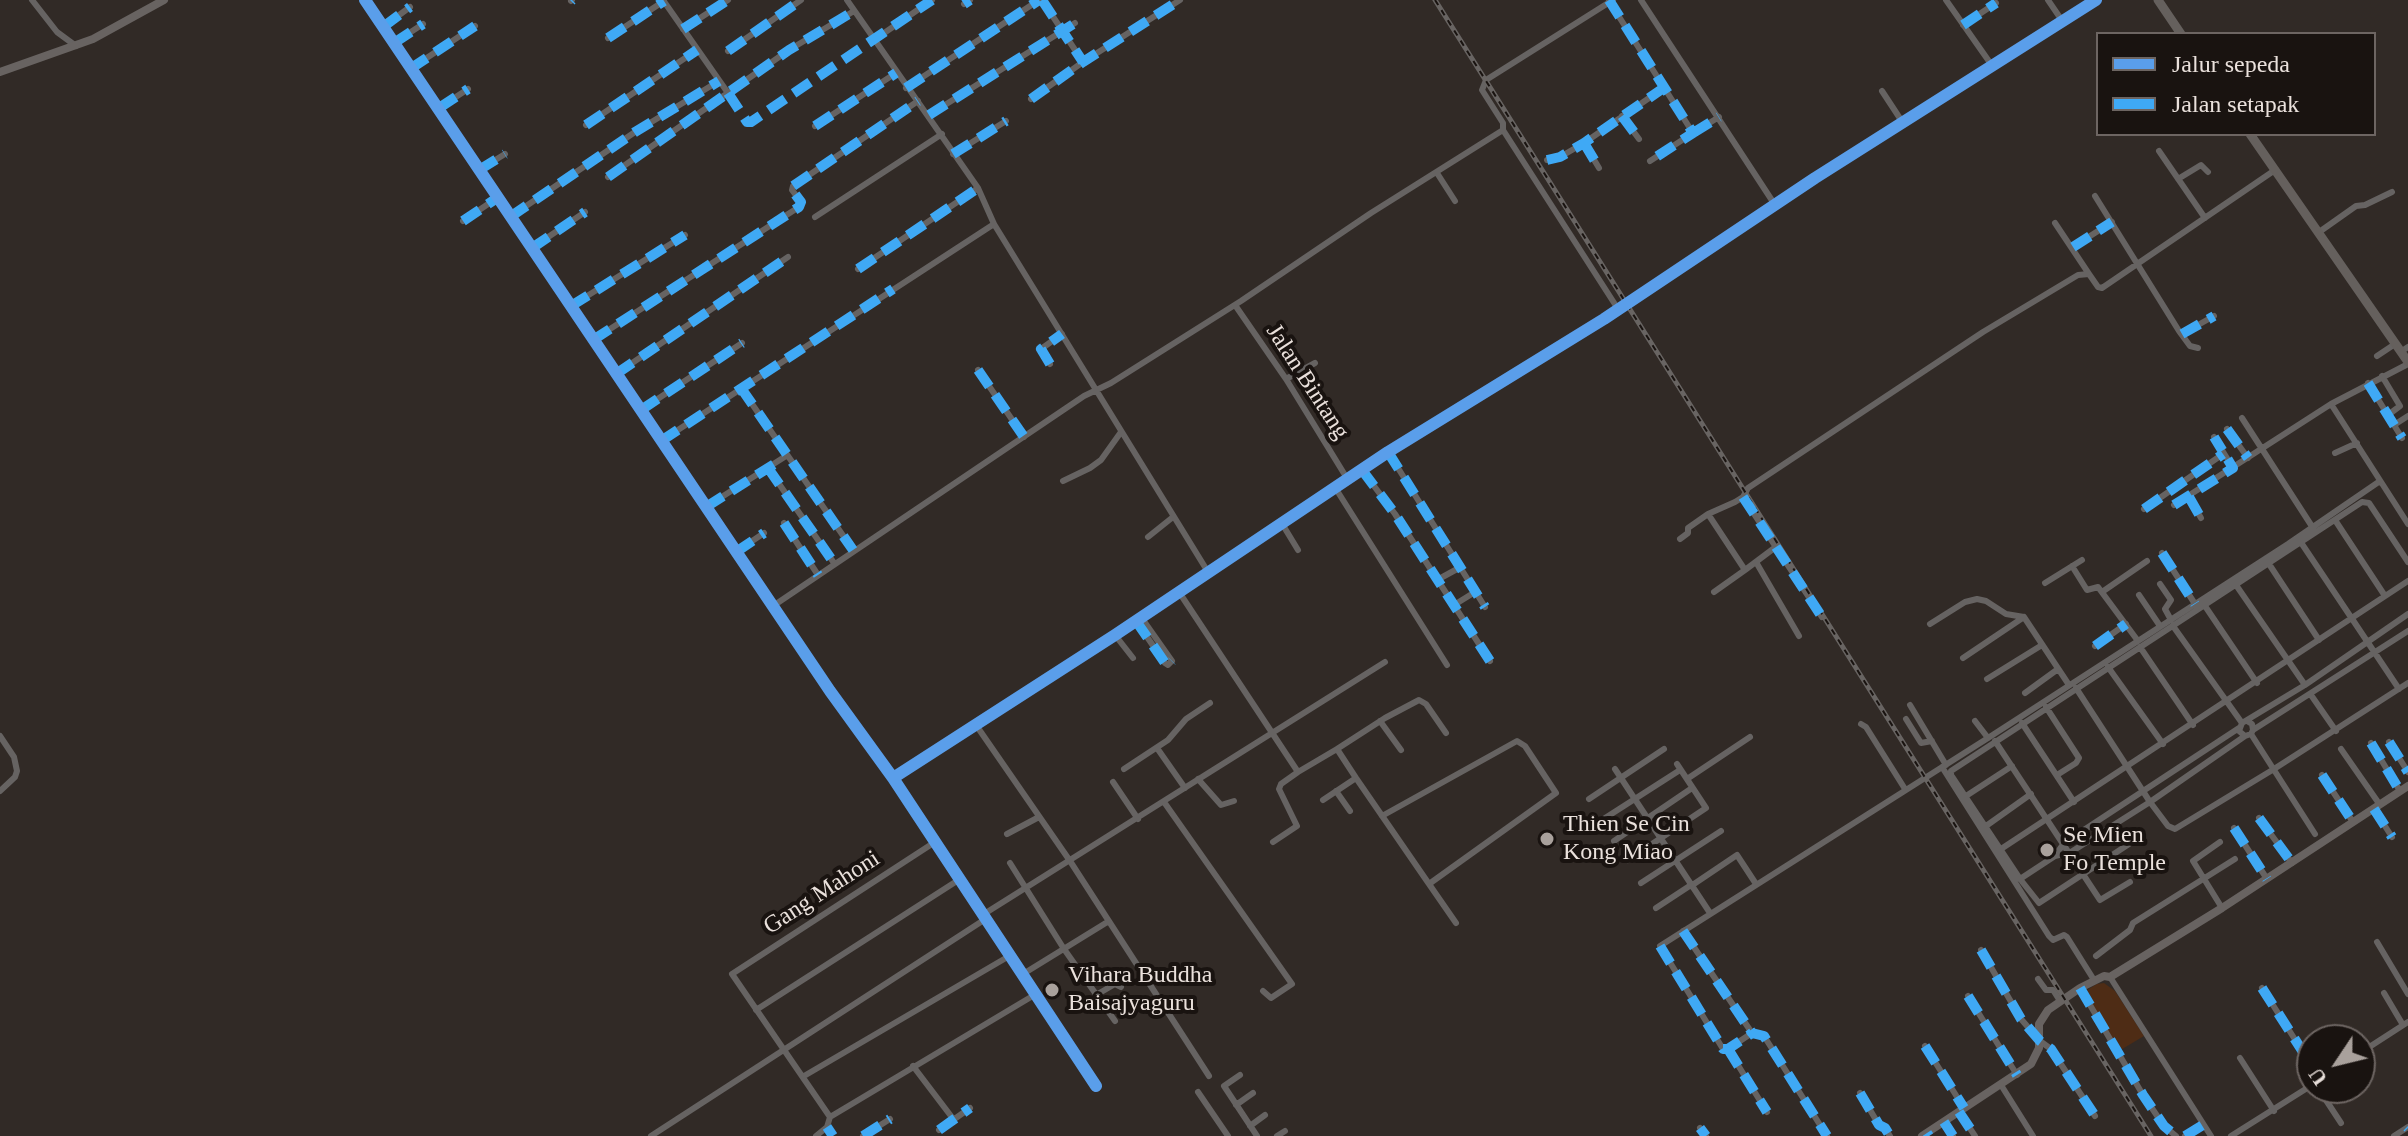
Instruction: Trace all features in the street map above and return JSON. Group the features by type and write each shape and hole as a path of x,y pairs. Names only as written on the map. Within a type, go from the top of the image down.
{"highway":[{"path":"2160,0 2183,32"},
{"path":"2253,136 2404,348"},
{"path":"2253,136 2404,348 2408,363"}],"main road":[{"path":"0,72 76,46 120,26 164,0"},
{"path":"1926,1135 2017,1075 2037,1057 2039,1024 2043,1015 2060,1001 2094,980 2110,977 2222,908 2404,789"}],"street":[{"path":"32,0 57,32 76,46"},
{"path":"365,0 736,552 986,916 1096,1086"},
{"path":"608,38 664,0 728,93"},
{"path":"683,29 728,0"},
{"path":"728,51 801,0"},
{"path":"847,0 978,188 994,224 1208,572"},
{"path":"874,40 932,0"},
{"path":"906,88 1040,0 1083,62"},
{"path":"1031,99 1180,0"},
{"path":"1946,0 1993,67"},
{"path":"2048,0 2063,22"},
{"path":"893,778 1115,635 1388,452 1618,309 2096,0"},
{"path":"1618,309 1503,130 1503,123 1482,90 1486,80 1611,1 1693,133"},
{"path":"1643,1 1775,205"},
{"path":"1963,25 1996,3"},
{"path":"383,27 410,7"},
{"path":"608,177 789,50 854,11"},
{"path":"929,115 1075,23"},
{"path":"394,43 423,24"},
{"path":"410,69 475,26"},
{"path":"586,125 697,50"},
{"path":"815,126 896,73"},
{"path":"510,217 635,132 719,81"},
{"path":"1547,160 1560,157 1584,143 1665,87"},
{"path":"439,108 468,89"},
{"path":"1882,91 1903,123"},
{"path":"593,340 802,204 792,190 793,186 918,101"},
{"path":"1622,116 1639,139"},
{"path":"1650,161 1719,117"},
{"path":"953,154 1006,121"},
{"path":"773,606 1096,389 1111,383 1235,305 1503,130"},
{"path":"815,217 942,134"},
{"path":"1584,143 1599,168"},
{"path":"2159,151 2205,218"},
{"path":"479,170 505,154"},
{"path":"2178,179 2201,165 2208,172"},
{"path":"2055,223 2101,289 2275,170"},
{"path":"1437,173 1455,201"},
{"path":"858,269 978,188"},
{"path":"2322,230 2356,206 2392,192"},
{"path":"2095,196 2190,346 2198,348"},
{"path":"463,221 497,198"},
{"path":"532,248 585,212"},
{"path":"2073,247 2112,222"},
{"path":"661,441 994,224"},
{"path":"571,306 685,235"},
{"path":"616,374 788,257"},
{"path":"1680,539 1688,533 1688,528 1708,514 1743,497 1748,488 1983,332 2078,275 2089,274"},
{"name":"Jalan Bintang","path":"1235,305 1286,379 1348,480"},
{"path":"2182,334 2214,316"},
{"path":"1050,364 1041,349 1062,334"},
{"path":"641,410 742,343"},
{"path":"2377,356 2404,348"},
{"path":"1286,379 1315,363"},
{"path":"2174,505 2331,404 2408,363"},
{"path":"978,370 1024,437"},
{"path":"2382,376 2400,406 2388,415"},
{"path":"2368,383 2402,438"},
{"path":"741,388 853,550"},
{"path":"2331,404 2408,524"},
{"path":"2394,425 2408,416"},
{"path":"2242,418 2313,528"},
{"path":"2227,429 2248,458"},
{"path":"1063,481 1101,460 1121,432"},
{"path":"2214,437 2233,468"},
{"path":"2335,453 2357,443"},
{"path":"1388,452 1485,607"},
{"path":"2144,509 2223,454"},
{"path":"706,507 786,456"},
{"path":"768,468 834,563"},
{"path":"1362,470 1490,661"},
{"path":"1752,1033 1728,1049 1721,1048 1660,946 1905,789 2022,723 2073,686 2108,667 2160,626 2172,623 2195,604 2380,481"},
{"path":"1336,489 1447,665"},
{"path":"1743,497 1822,617"},
{"path":"2189,497 2201,518"},
{"path":"2129,844 2039,903 1951,775 1952,769 2073,686 2172,623 2205,606 2362,502 2367,502 2408,562"},
{"path":"1708,514 1745,570"},
{"path":"1148,537 1173,517"},
{"path":"2335,520 2385,596"},
{"path":"1281,522 1298,550"},
{"path":"784,523 818,575"},
{"path":"736,552 764,533"},
{"path":"2302,544 2399,689"},
{"path":"1714,592 1777,546"},
{"path":"2162,553 2195,604"},
{"path":"2045,583 2082,560"},
{"path":"2102,592 2147,561"},
{"path":"1756,562 1799,636"},
{"path":"2269,564 2319,640"},
{"path":"2072,566 2087,590 2097,587 2102,592 2193,725"},
{"path":"1437,580 1459,568"},
{"path":"2001,849 2408,581"},
{"path":"2160,584 2171,600 2165,610 2172,623 2243,724 2241,733 2250,733"},
{"path":"2236,585 2305,685"},
{"path":"1179,592 1298,772"},
{"path":"1454,605 1475,592"},
{"path":"2139,595 2160,626"},
{"path":"1930,624 1965,602 1977,599 2006,614 2024,617 2150,802 2168,826 2178,828 2408,683"},
{"path":"2205,606 2257,683"},
{"path":"2055,856 2064,843 2408,614"},
{"path":"1963,658 2024,617"},
{"path":"1139,619 1171,663 1165,663 1139,619"},
{"path":"2095,646 2126,624"},
{"path":"2020,879 2055,856 2071,852 2150,802 2408,631"},
{"path":"1115,635 1133,658"},
{"path":"1987,679 2042,645"},
{"path":"651,1136 1070,861 1385,662"},
{"path":"2108,667 2163,744"},
{"path":"2025,693 2058,669"},
{"path":"2311,695 2336,731"},
{"path":"1273,842 1297,826 1279,788 1298,772 1380,721 1421,701 1446,733"},
{"path":"1124,769 1174,735 1186,719 1210,703"},
{"path":"1910,705 2050,938 2066,936 2094,980"},
{"path":"2046,707 2079,758 2057,775"},
{"path":"1906,719 1922,744 1932,741"},
{"path":"1380,721 1401,750"},
{"path":"1975,721 2012,766 2102,900 2130,882"},
{"path":"2022,723 2074,802"},
{"path":"1861,724 1866,727 1905,789"},
{"path":"2243,724 2252,724 2250,733 2315,834"},
{"path":"976,725 1070,861 1209,1076"},
{"path":"0,736 14,757 17,771 0,791"},
{"path":"1687,779 1750,737"},
{"path":"1382,816 1517,741 1525,746 1554,786 1556,793 1553,797 1429,884"},
{"path":"2389,742 2408,772"},
{"path":"2371,743 2404,789"},
{"path":"1157,748 1185,788"},
{"path":"1337,749 1456,923"},
{"path":"1589,799 1664,749"},
{"path":"2341,749 2392,837"},
{"path":"1966,796 2012,766"},
{"path":"1602,820 1678,767 1706,808 1628,860"},
{"path":"1615,769 1710,913"},
{"path":"2322,775 2353,822"},
{"path":"1323,800 1356,778"},
{"path":"1198,779 1221,805 1234,801"},
{"path":"1113,782 1138,819"},
{"path":"1614,841 1692,788"},
{"path":"1336,791 1350,811"},
{"path":"1986,826 2031,794"},
{"path":"1164,802 1292,984 1271,998 1263,991"},
{"path":"1007,834 1039,817"},
{"path":"2259,818 2292,863"},
{"path":"2234,828 2267,879"},
{"path":"1641,883 1721,831"},
{"name":"Gang Mahoni","path":"756,1010 732,978 734,972 935,842"},
{"path":"2220,842 2193,860 2222,908"},
{"path":"1656,908 1737,855 1756,884"},
{"path":"2096,956 2130,930 2133,923 2235,859"},
{"path":"1010,863 1064,949 1115,1021"},
{"path":"830,1117 756,1010 960,879"},
{"path":"1023,974 1109,921"},
{"path":"1683,931 1752,1033 1764,1036 1827,1136"},
{"path":"2377,942 2408,994"},
{"path":"1981,950 2021,1019 2051,1049 2095,1116"},
{"path":"804,1076 1011,955"},
{"path":"2110,977 2211,1136"},
{"path":"2038,979 2046,990 2053,990 2060,1001"},
{"path":"1096,995 1115,984 1121,987"},
{"path":"2080,988 2143,1095 2164,1126 2176,1136"},
{"path":"2262,988 2296,1041"},
{"path":"2376,1043 2406,1024 2384,993"},
{"path":"816,1136 827,1127 830,1117 1036,994"},
{"path":"1968,996 2017,1075"},
{"path":"1925,1046 1975,1136"},
{"path":"1728,1049 1767,1112"},
{"path":"2240,1058 2274,1111"},
{"path":"913,1066 954,1120"},
{"path":"1240,1075 1224,1086 1257,1136"},
{"path":"2001,1085 2033,1136"},
{"path":"1198,1092 1228,1136"},
{"path":"1236,1105 1253,1093"},
{"path":"1860,1093 1879,1125 1890,1136"},
{"path":"2231,1136 2296,1096"},
{"path":"2329,1104 2341,1123"},
{"path":"939,1130 970,1108"},
{"path":"1250,1126 1265,1115"},
{"path":"863,1136 890,1119"},
{"path":"1944,1122 1953,1136"},
{"path":"2185,1136 2203,1125"},
{"path":"827,1127 833,1136"},
{"path":"2394,1136 2408,1127"},
{"path":"1700,1128 1706,1136"},
{"path":"1277,1136 1285,1131"}],"shaded area":[{"path":"2104,983 2115,991 2144,1036 2119,1051 2084,992"}],"railway":[{"path":"1435,0 2151,1136"}],"marked path":[{"path":"683,29 728,0"},
{"path":"728,51 801,0"},
{"path":"728,93 747,122 751,122 932,0"},
{"path":"964,4 970,0"},
{"path":"906,88 1039,0"},
{"path":"1042,0 1083,62"},
{"path":"1031,99 1180,0"},
{"path":"1609,0 1693,133 1650,161"},
{"path":"608,38 664,1"},
{"path":"1963,25 1996,3"},
{"path":"383,27 410,7"},
{"path":"608,177 789,50 854,11"},
{"path":"929,115 1075,23"},
{"path":"394,43 423,24"},
{"path":"410,69 475,26"},
{"path":"586,125 697,50"},
{"path":"815,126 896,73"},
{"path":"510,217 635,132 719,81"},
{"path":"1547,160 1560,157 1584,143 1665,87"},
{"path":"439,108 468,89"},
{"path":"593,340 799,207 801,202 792,190 793,186 918,101"},
{"path":"1622,116 1639,139"},
{"path":"1693,133 1719,117"},
{"path":"953,154 1006,121"},
{"path":"1584,143 1599,168"},
{"path":"479,170 505,154"},
{"path":"858,269 978,188"},
{"path":"463,221 497,198"},
{"path":"532,248 585,212"},
{"path":"2073,247 2112,222"},
{"path":"571,306 685,235"},
{"path":"616,374 788,257"},
{"path":"661,441 893,289"},
{"path":"2182,334 2214,316"},
{"path":"1050,364 1041,349 1062,334"},
{"path":"641,410 742,343"},
{"path":"978,370 1024,437"},
{"path":"2368,383 2402,438"},
{"path":"741,388 853,550"},
{"path":"2227,429 2248,458"},
{"path":"2174,505 2233,468 2214,437"},
{"path":"1388,452 1485,607"},
{"path":"2144,509 2223,454"},
{"path":"706,507 776,463"},
{"path":"768,468 834,563"},
{"path":"1362,470 1395,514 1490,661"},
{"path":"1743,497 1822,617"},
{"path":"2189,497 2201,518"},
{"path":"784,523 818,575"},
{"path":"736,552 764,533"},
{"path":"2162,553 2195,604"},
{"path":"1136,621 1165,663 1168,665 1172,661"},
{"path":"2095,646 2126,624"},
{"path":"2389,742 2408,772"},
{"path":"2371,743 2400,791"},
{"path":"2322,775 2353,822"},
{"path":"2374,809 2392,837"},
{"path":"2259,818 2292,863"},
{"path":"2234,828 2267,879"},
{"path":"1683,931 1752,1033 1764,1036 1827,1136"},
{"path":"1660,946 1723,1049 1728,1049 1752,1033"},
{"path":"1981,950 2021,1019 2051,1049 2095,1116"},
{"path":"2080,988 2143,1095 2164,1126 2176,1136"},
{"path":"2262,988 2296,1041"},
{"path":"1968,996 2017,1075"},
{"path":"1925,1046 1964,1108"},
{"path":"1728,1049 1767,1112"},
{"path":"1860,1093 1879,1125 1890,1136"},
{"path":"939,1130 970,1108"},
{"path":"1959,1112 1975,1136"},
{"path":"863,1136 890,1119"},
{"path":"1944,1122 1953,1136"},
{"path":"2185,1136 2203,1125"},
{"path":"827,1127 833,1136"},
{"path":"1700,1128 1706,1136"}],"cycle path":[{"path":"365,0 830,691 893,778 1096,1086"},
{"path":"893,778 1115,635 1388,452 1604,319 1815,178 2096,0"}],"place":[{"name":"Thien Se Cin Kong Miao","path":"1547,839"},
{"name":"Se Mien Fo Temple","path":"2047,850"},
{"name":"Vihara Buddha Baisajyaguru","path":"1052,990"}]}
